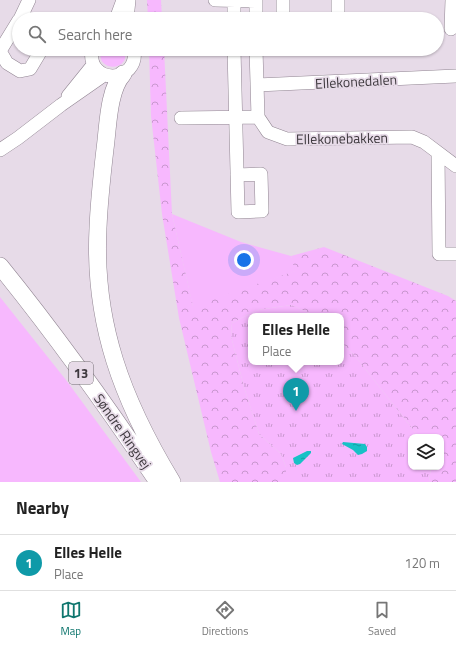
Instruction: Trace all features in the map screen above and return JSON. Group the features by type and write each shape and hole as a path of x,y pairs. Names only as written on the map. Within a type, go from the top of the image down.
{"main road":[{"path":"123,74 116,84 112,100 101,191 98,228 98,264 101,303 117,369 128,398 140,425 172,482"},
{"name":"Søndre Ringvej","path":"0,266 65,350 158,482"},
{"path":"0,284 64,364 154,482"}],"street":[{"path":"119,12 123,0"},
{"path":"127,12 128,0"},
{"path":"215,0 256,1 256,12"},
{"path":"283,0 283,12"},
{"path":"338,0 338,12"},
{"path":"451,30 452,0"},
{"path":"234,1 234,12"},
{"path":"12,32 0,51 7,63 20,71 30,69 38,56"},
{"path":"91,56 93,65 98,71 104,75 111,76 123,74 132,66 134,56"},
{"path":"234,56 237,176"},
{"path":"181,118 258,117 256,56"},
{"path":"61,105 93,65"},
{"path":"0,150 104,75"},
{"name":"Ellekonedalen","path":"257,85 456,76"},
{"name":"Ellekonebakken","path":"258,117 268,132 286,139 412,137 424,142 456,166"},
{"path":"438,153 439,254 456,254"}],"green space":[{"path":"147,0 161,0 162,12 148,12"},
{"path":"149,56 164,56 172,214 193,306 295,271 291,256 324,247 448,296 456,301 456,482 429,482 431,470 444,470 444,434 417,434 355,356 344,345 344,313 309,313 291,305 248,313 248,315 232,323 231,336 244,387 259,434 281,454 286,467 286,482 220,482 211,452 179,318 162,214 151,116"},
{"path":"100,57 125,57 123,62 118,66 113,67 102,62"},
{"path":"172,214 241,242 291,256 296,271 193,307"},
{"path":"0,297 66,380 141,482 0,482"},
{"path":"291,305 309,313 252,313 258,310"},
{"path":"248,315 248,365 344,365 344,345 355,356 417,434 408,434 408,470 431,470 429,482 286,482 286,467 281,454 259,434 244,387 231,336 232,323"}],"water":[{"path":"343,442 365,444 367,451 358,455 353,450 342,444"},
{"path":"307,451 311,451 311,453 300,464 297,465 294,463 293,458"}],"place":[{"name":"Elles Helle","path":"296,411"}]}
